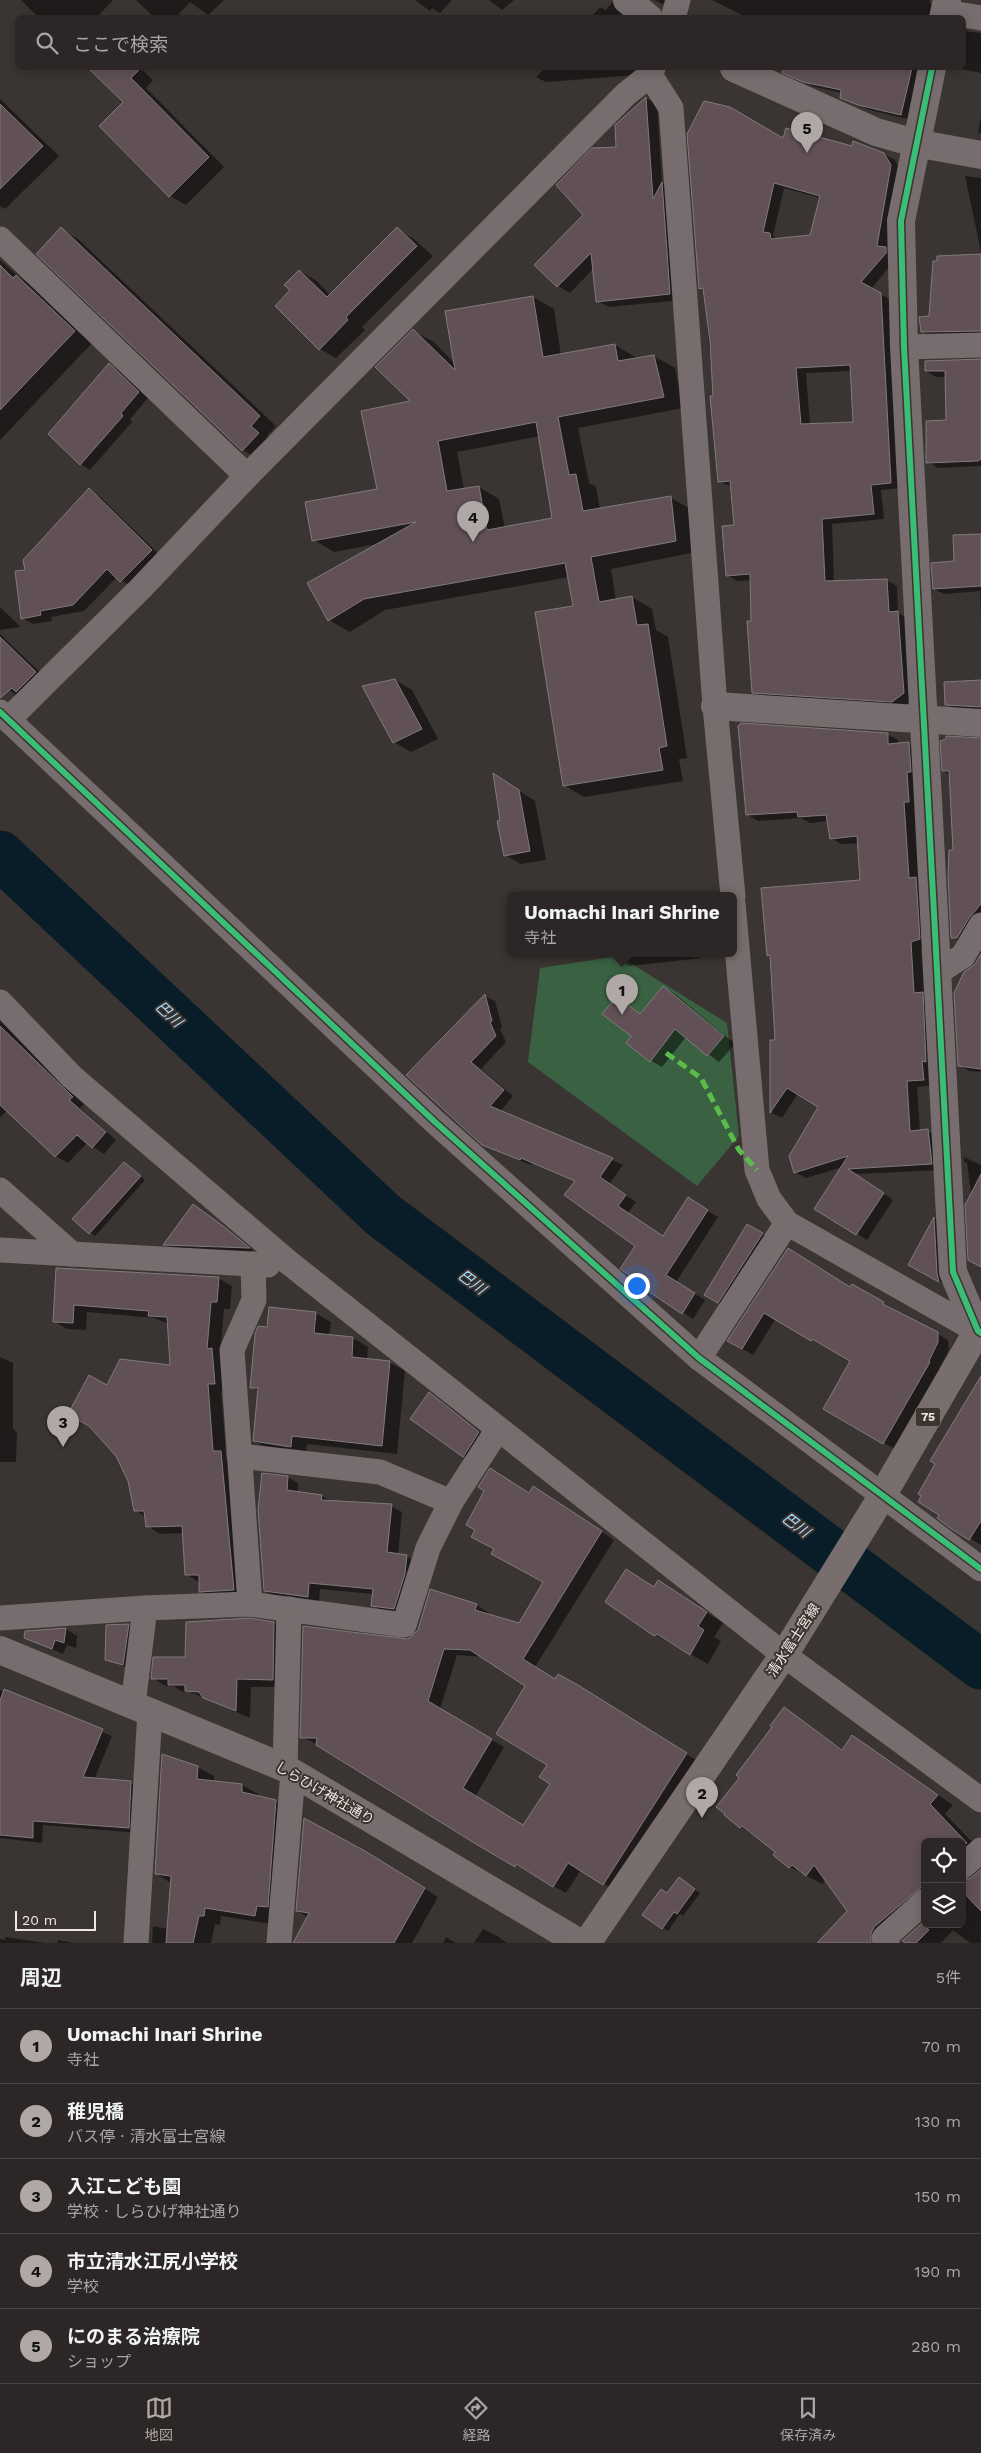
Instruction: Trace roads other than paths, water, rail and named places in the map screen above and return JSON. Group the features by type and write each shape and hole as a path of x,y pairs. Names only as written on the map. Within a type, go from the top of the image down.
{"main road":[{"name":"清水富士宮線","path":"587,1943 787,1651 881,1499 980,1330"}],"street":[{"path":"627,0 646,15"},
{"path":"674,15 678,0"},
{"path":"945,10 981,18"},
{"path":"738,70 876,132 916,143 981,155"},
{"path":"932,70 901,220 904,347 953,1272 980,1330"},
{"path":"733,892 716,706 671,108 652,71 626,94 246,476 141,588 4,716 435,1122 699,1358 881,1499 981,1569"},
{"path":"0,239 246,476"},
{"path":"904,347 981,345"},
{"path":"716,706 981,723"},
{"path":"938,972 963,956 981,925"},
{"path":"737,948 757,1170 769,1199 787,1223 980,1330"},
{"path":"0,1002 72,1077 288,1262 498,1429 981,1800"},
{"path":"0,1190 72,1254"},
{"path":"699,1358 787,1223"},
{"path":"0,1250 253,1264 288,1262"},
{"path":"250,1604 232,1350 254,1300 253,1264"},
{"path":"0,1618 145,1608 250,1604 404,1625 428,1548 451,1502 498,1429"},
{"path":"239,1456 380,1472 451,1502"},
{"path":"136,1943 145,1608"},
{"path":"279,1943 289,1771 289,1610"},
{"name":"しらひげ神社通り","path":"0,1650 289,1771 580,1943"},
{"path":"966,1863 981,1850"},
{"path":"887,1943 884,1938 921,1905"}],"waterway":[{"name":"巴川","path":"0,855 383,1215 981,1665"}],"place":[{"name":"にのまる治療院","path":"807,153"},
{"name":"市立清水江尻小学校","path":"473,542"},
{"name":"Uomachi Inari Shrine","path":"622,1015"},
{"name":"入江こども園","path":"63,1447"},
{"name":"稚児橋","path":"702,1818"}]}
